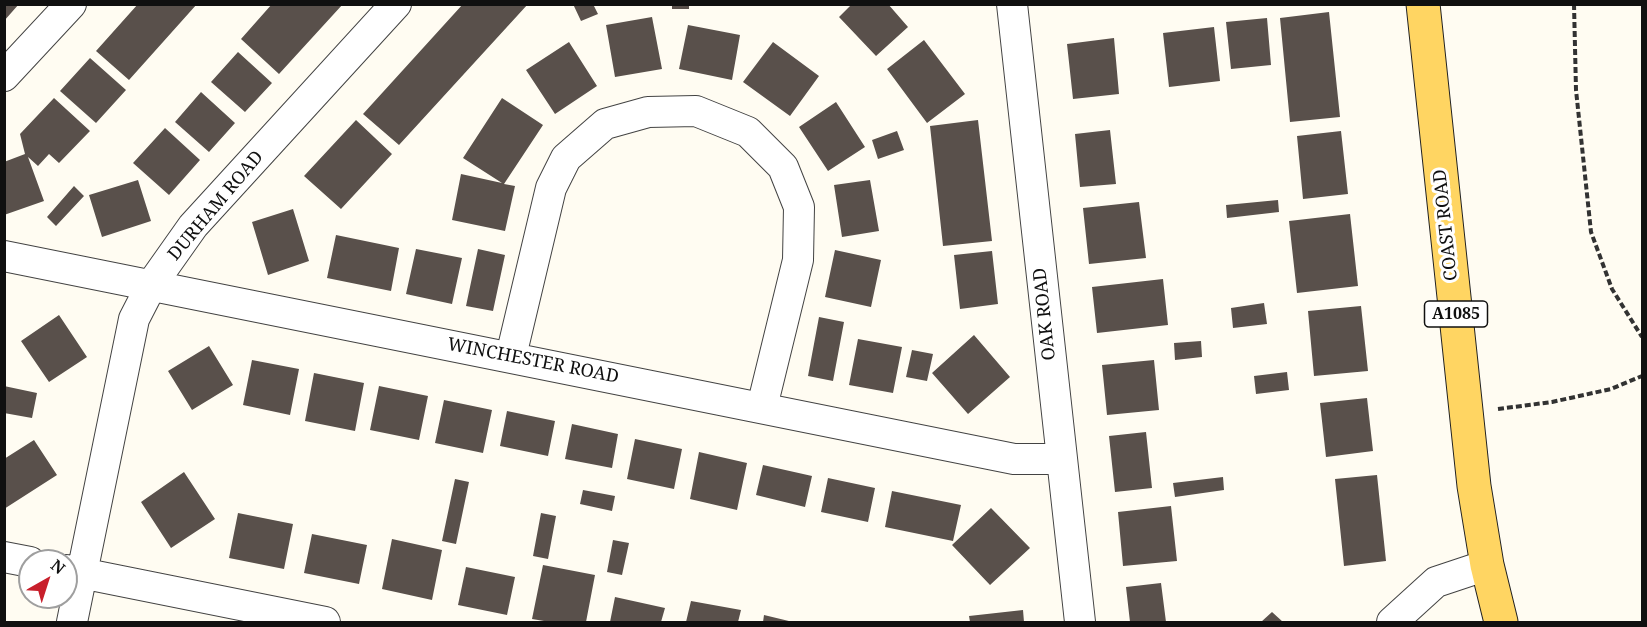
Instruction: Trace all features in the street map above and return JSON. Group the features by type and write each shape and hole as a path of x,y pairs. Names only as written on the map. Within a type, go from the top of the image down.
{"main road":[{"name":"COAST ROAD","path":"1423,4 1474,486 1487,565 1501,622"}],"street":[{"path":"4,76 71,4"},
{"name":"DURHAM ROAD","path":"78,554 134,319 152,284 193,226 396,4"},
{"name":"OAK ROAD","path":"1012,4 1080,622"},
{"path":"512,356 551,188 567,158 605,124 648,112 696,111 748,132 783,167 799,207 798,260 762,407"},
{"name":"WINCHESTER ROAD","path":"4,256 512,356 1014,459 1061,459"},
{"path":"1392,622 1436,582 1487,565"},
{"path":"78,572 325,622"}],"path":[{"path":"1574,4 1576,90 1591,232 1612,289 1642,337"},
{"path":"1487,410 1552,402 1611,389 1642,376"}],"building":[{"path":"4,4 19,4 4,21"},
{"path":"138,4 197,4 129,80 96,51"},
{"path":"272,4 343,4 279,74 241,39"},
{"path":"463,4 528,4 399,145 363,114"},
{"path":"573,4 593,4 598,14 581,21"},
{"path":"672,4 689,4 689,9 672,9"},
{"path":"852,4 888,4 908,27 876,56 839,17"},
{"path":"1329,12 1340,117 1290,122 1280,18"},
{"path":"652,17 662,69 615,77 606,25"},
{"path":"1267,18 1271,65 1231,69 1226,22"},
{"path":"688,25 740,35 732,80 679,69"},
{"path":"1214,27 1220,81 1169,87 1163,33"},
{"path":"1114,38 1119,94 1073,99 1067,44"},
{"path":"924,40 965,94 927,123 887,69"},
{"path":"569,42 597,86 555,114 526,70"},
{"path":"773,42 819,76 790,116 743,82"},
{"path":"238,52 272,83 245,112 211,82"},
{"path":"90,58 126,90 96,123 60,91"},
{"path":"201,92 235,123 209,152 175,122"},
{"path":"54,98 90,131 59,163 49,154 38,166 28,157 44,201 4,215 4,162 25,154 20,134"},
{"path":"502,98 543,125 504,184 515,186 505,231 452,220 461,174 502,183 463,158"},
{"path":"836,102 865,147 828,171 799,127"},
{"path":"356,120 392,154 341,209 304,176"},
{"path":"978,120 992,241 943,246 930,126"},
{"path":"165,128 200,160 169,195 133,163"},
{"path":"1110,130 1116,184 1080,187 1075,134"},
{"path":"897,131 904,150 878,159 872,140"},
{"path":"1341,131 1348,194 1303,199 1297,136"},
{"path":"138,180 151,221 102,237 89,195"},
{"path":"870,180 879,231 842,237 834,185"},
{"path":"74,186 84,196 56,226 47,217"},
{"path":"1278,200 1279,212 1227,218 1226,205"},
{"path":"1139,202 1146,258 1089,264 1083,208"},
{"path":"293,209 309,261 268,275 252,222"},
{"path":"1350,214 1358,286 1297,293 1289,221"},
{"path":"336,235 399,248 391,291 327,278"},
{"path":"416,249 462,258 452,304 406,294"},
{"path":"478,249 505,255 493,311 466,306"},
{"path":"835,250 881,260 871,307 825,297"},
{"path":"992,251 998,304 960,309 954,255"},
{"path":"1163,279 1168,325 1097,333 1092,287"},
{"path":"1264,303 1267,324 1233,328 1231,308"},
{"path":"1361,306 1368,371 1314,376 1308,311"},
{"path":"59,315 87,357 49,382 21,341"},
{"path":"819,317 844,322 833,381 808,376"},
{"path":"974,335 1010,377 968,414 932,373"},
{"path":"858,339 902,347 893,393 849,385"},
{"path":"1201,341 1202,357 1175,360 1174,343"},
{"path":"209,346 233,385 192,410 168,371"},
{"path":"912,350 933,354 927,381 906,377"},
{"path":"252,360 299,369 290,415 243,405"},
{"path":"1154,360 1159,410 1107,415 1102,365"},
{"path":"1287,372 1289,390 1256,394 1254,376"},
{"path":"314,373 364,383 355,431 305,421"},
{"path":"4,386 37,393 32,418 4,413"},
{"path":"379,386 428,396 419,440 370,430"},
{"path":"1367,398 1373,451 1326,457 1320,403"},
{"path":"444,400 492,410 483,453 435,443"},
{"path":"507,411 555,421 548,456 500,446"},
{"path":"572,424 618,434 612,468 565,459"},
{"path":"1146,432 1152,488 1115,492 1109,436"},
{"path":"635,439 682,449 674,489 627,479"},
{"path":"34,440 57,475 4,509 4,459"},
{"path":"699,452 747,463 737,510 690,499"},
{"path":"763,465 812,476 805,507 756,495"},
{"path":"184,472 215,519 171,548 141,502"},
{"path":"1377,475 1386,561 1344,566 1335,479"},
{"path":"1223,477 1224,490 1175,497 1173,483"},
{"path":"828,478 875,488 868,522 821,512"},
{"path":"455,479 469,482 456,544 442,541"},
{"path":"583,490 615,496 612,511 580,504"},
{"path":"892,491 961,505 953,541 885,527"},
{"path":"1171,506 1177,561 1123,566 1118,512"},
{"path":"991,508 1030,548 990,585 952,545"},
{"path":"238,513 293,524 284,569 229,558"},
{"path":"541,513 556,516 548,559 533,556"},
{"path":"312,534 367,545 359,584 304,573"},
{"path":"392,539 442,550 432,600 382,589"},
{"path":"613,540 629,543 622,575 607,572"},
{"path":"543,565 595,575 586,622 550,622 532,619"},
{"path":"466,567 515,577 507,615 458,605"},
{"path":"1161,583 1166,622 1130,622 1126,587"},
{"path":"615,597 665,608 661,622 610,622"},
{"path":"691,601 741,610 738,622 686,622"},
{"path":"1023,610 1024,622 970,622 969,616"},
{"path":"1272,612 1283,622 1261,622"},
{"path":"764,615 793,622 763,622"}]}
